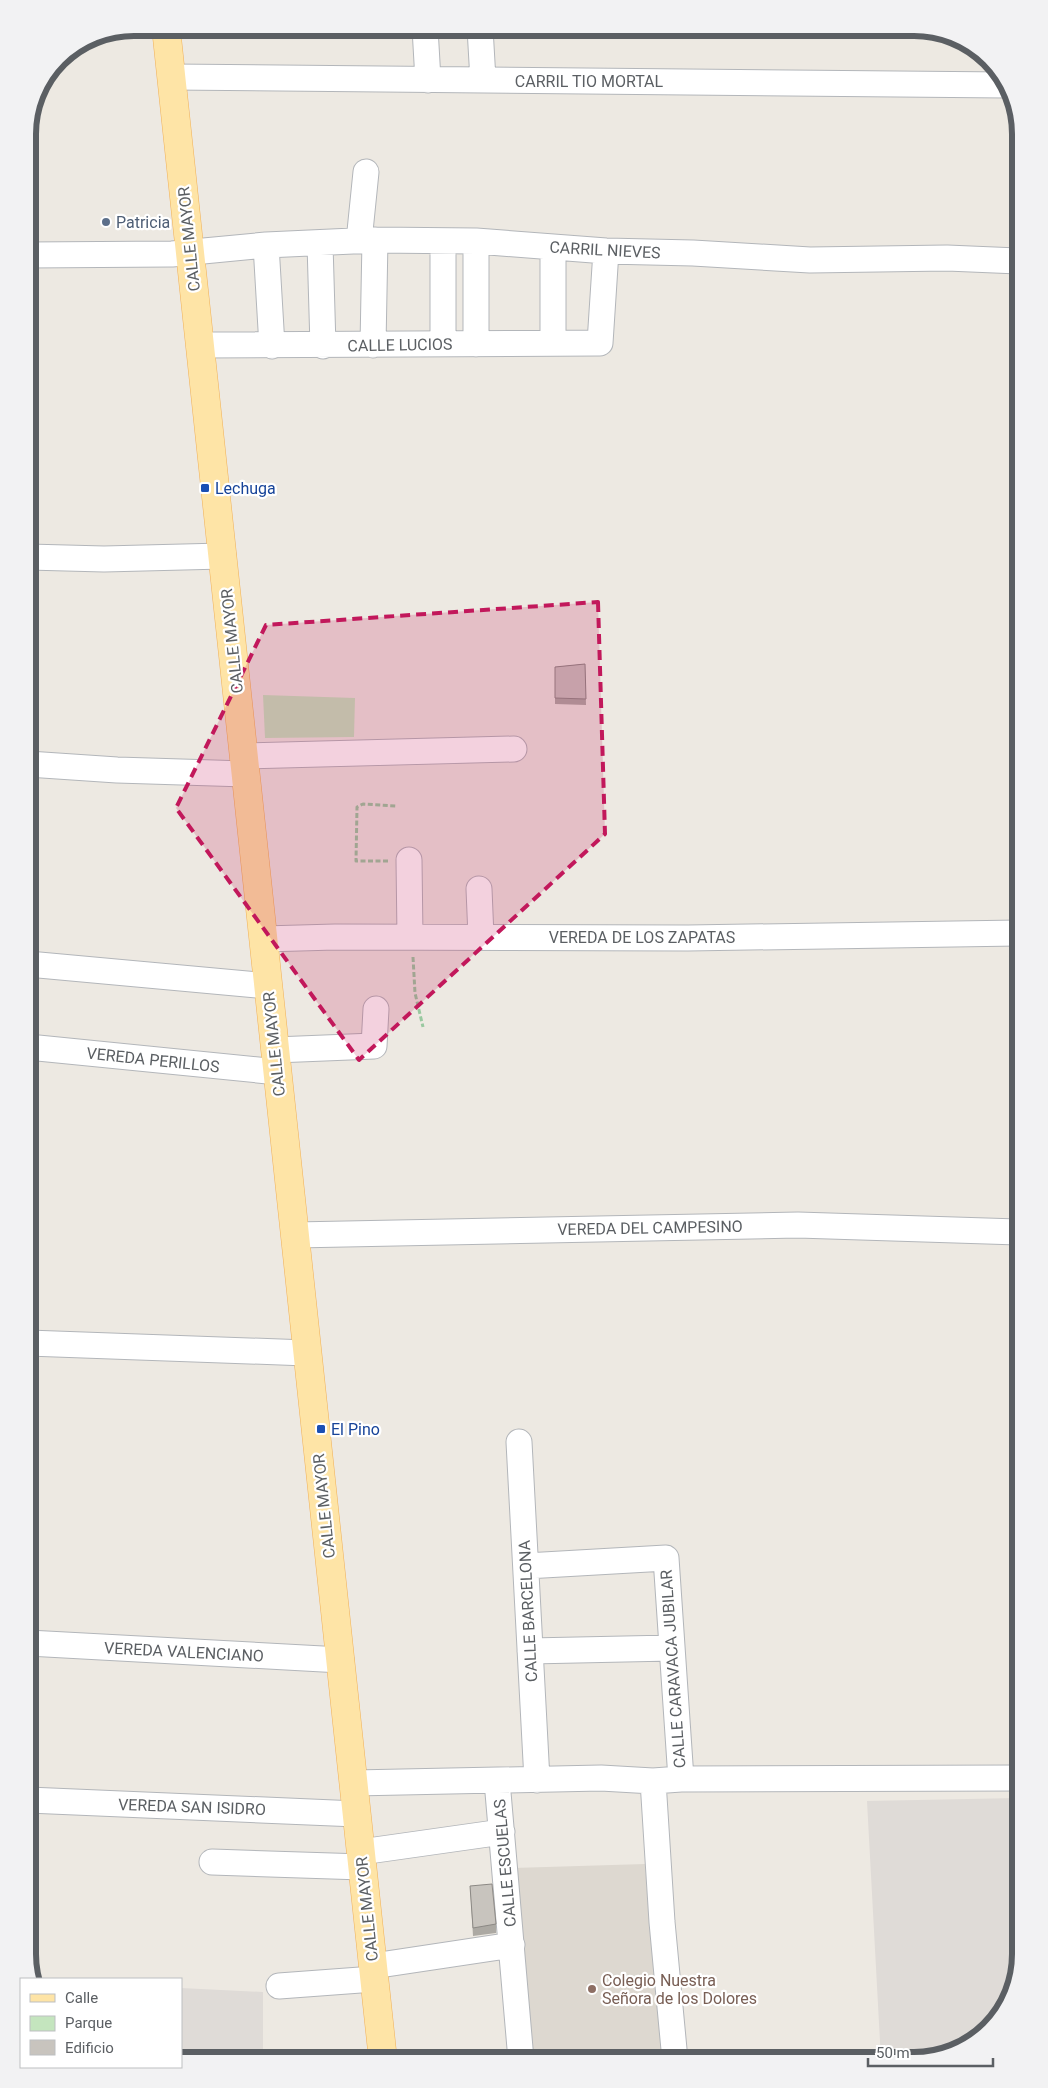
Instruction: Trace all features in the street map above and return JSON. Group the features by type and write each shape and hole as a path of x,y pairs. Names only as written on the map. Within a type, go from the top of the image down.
{"main road":[{"name":"CALLE MAYOR","path":"167,36 382,2052"}],"street":[{"path":"425,36 428,80"},
{"path":"480,36 483,80"},
{"name":"CARRIL TIO MORTAL","path":"171,77 999,85"},
{"path":"366,172 367,241 373,345"},
{"path":"443,240 444,344"},
{"name":"CARRIL NIEVES","path":"36,255 172,254 266,245 443,240 606,251 693,253 810,260 947,258 1012,261"},
{"path":"476,241 476,344"},
{"path":"320,244 324,346"},
{"path":"266,245 272,346"},
{"path":"553,247 553,343"},
{"name":"CALLE LUCIOS","path":"201,345 324,346 600,343 606,251"},
{"path":"36,557 104,559 223,556"},
{"path":"36,765 117,770 245,765 514,749"},
{"path":"409,860 410,937"},
{"path":"479,888 482,937"},
{"name":"VEREDA DE LOS ZAPATAS","path":"264,939 410,937 688,938 1012,933"},
{"path":"36,965 268,986"},
{"name":"VEREDA PERILLOS","path":"36,1047 276,1061 374,1046 376,1009"},
{"name":"VEREDA DEL CAMPESINO","path":"295,1235 798,1226 1012,1232"},
{"path":"36,1343 307,1353"},
{"name":"CALLE BARCELONA","path":"519,1442 536,1780"},
{"name":"CALLE CARAVACA JUBILAR","path":"526,1566 666,1558 681,1779"},
{"name":"VEREDA VALENCIANO","path":"36,1642 341,1660"},
{"path":"530,1651 672,1648"},
{"path":"354,1783 601,1778 653,1781 681,1779 1012,1778"},
{"name":"CALLE ESCUELAS","path":"497,1781 520,2052"},
{"path":"653,1781 662,1922 674,2052"},
{"name":"VEREDA SAN ISIDRO","path":"36,1800 357,1814"},
{"path":"212,1862 362,1859 502,1832"},
{"name":"CALLE ESCUELAS","path":"279,1986 374,1973 512,1945"}],"path":[{"path":"396,806 363,804 357,807 356,861 409,860"},
{"path":"410,937 415,993 423,1028"}],"highlighted area":[{"path":"598,602 605,834 359,1060 176,808 266,625"}],"shaded area":[{"path":"1012,1798 1012,1954 1008,1979 1002,1997 992,2014 974,2032 946,2047 914,2052 881,2052 867,1801"},
{"name":"Colegio Nuestra Señora de los Dolores","path":"645,1864 649,1918 656,1918 667,2052 525,2052 513,1868"},
{"path":"182,1988 263,1992 263,2052 182,2052"}],"green space":[{"path":"263,695 355,698 354,737 265,738"}],"building":[{"path":"585,664 586,699 555,698 555,667"},
{"path":"492,1884 496,1924 473,1928 470,1886"}],"place":[{"name":"Patricia","path":"106,222"},
{"name":"Lechuga","path":"205,488"},
{"name":"El Pino","path":"321,1429"},
{"name":"Colegio Nuestra Señora de los Dolores","path":"592,1989"}]}
